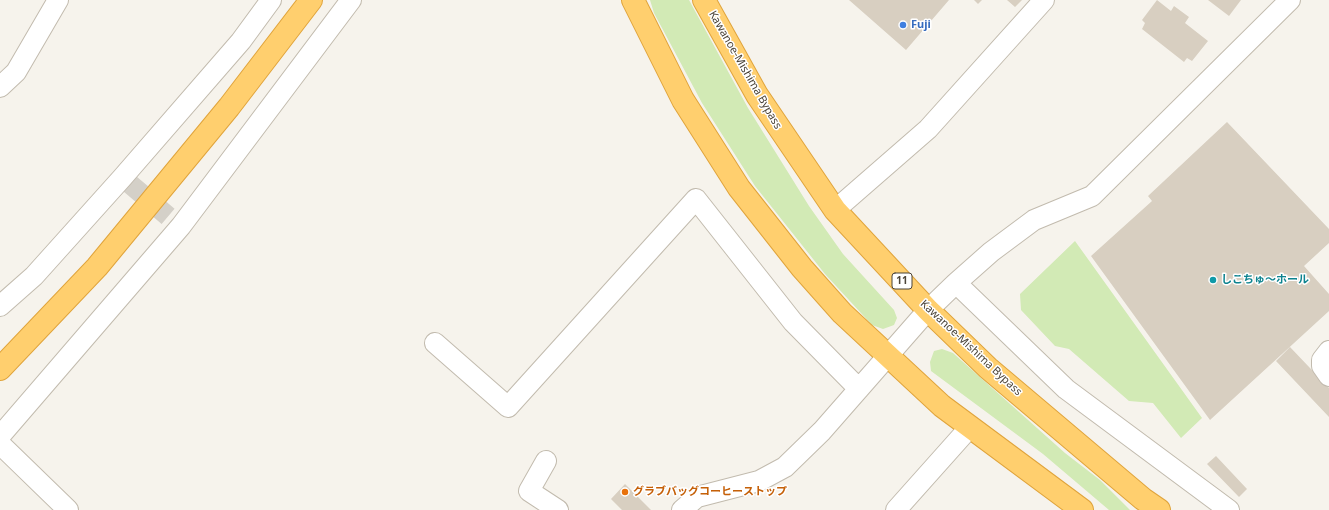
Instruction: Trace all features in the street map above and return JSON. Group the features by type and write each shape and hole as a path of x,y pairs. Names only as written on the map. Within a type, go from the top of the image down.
{"highway":[{"path":"229,107 306,0"},
{"path":"0,369 97,267 229,107 312,0"},
{"path":"633,0 683,100 739,188 802,268 842,313 942,406 1082,510"},
{"name":"Kawanoe-Mishima Bypass","path":"705,1 756,95 836,210 928,310 988,368 1143,499 1160,510"}],"street":[{"path":"0,87 16,72 58,0"},
{"path":"0,306 34,276 126,181 240,41 271,0"},
{"path":"0,436 176,222 351,0"},
{"path":"836,210 928,129 1044,0"},
{"path":"682,510 697,497 758,481 785,466 822,431 928,310 956,283 991,252 1034,220 1092,196 1290,0"},
{"path":"435,343 508,407 696,199 793,322 859,389"},
{"path":"956,283 1066,389 1229,510"},
{"path":"1329,351 1322,360 1322,366 1329,376"},
{"path":"896,510 970,428"},
{"path":"0,444 68,510"},
{"path":"546,462 529,491 558,510"}],"green space":[{"path":"650,0 689,0 748,108 809,206 843,254 894,310 897,318 894,325 883,329 872,325 825,274 755,186 702,103 654,13"},
{"path":"1075,241 1202,418 1181,438 1153,403 1129,401 1069,349 1055,346 1021,310 1020,294"},
{"path":"942,349 953,353 1065,453 1100,480 1130,510 1109,510 1043,454 931,371 930,362 934,351"}],"building":[{"name":"Fuji","path":"849,0 949,0 906,50"},
{"path":"974,0 982,0 978,4"},
{"path":"1007,0 1022,0 1015,7"},
{"path":"1157,0 1171,11 1174,6 1189,17 1185,23 1208,41 1192,61 1187,58 1184,62 1142,29 1145,23 1142,20"},
{"path":"1208,0 1241,0 1229,16"},
{"name":"しこちゅ～ホール","path":"1227,122 1329,229 1329,243 1304,266 1329,294 1329,311 1210,420 1091,256 1152,201 1148,196"},
{"path":"1290,347 1329,388 1329,417 1276,361"},
{"path":"1216,456 1247,489 1239,497 1207,464"},
{"name":"グラブバッグコーヒーストップ","path":"625,484 651,510 622,510 611,499"}],"tunnel":[{"path":"130,184 170,218"}],"place":[{"name":"Fuji","path":"903,25"},
{"name":"しこちゅ～ホール","path":"1213,280"},
{"name":"グラブバッグコーヒーストップ","path":"625,492"}]}
